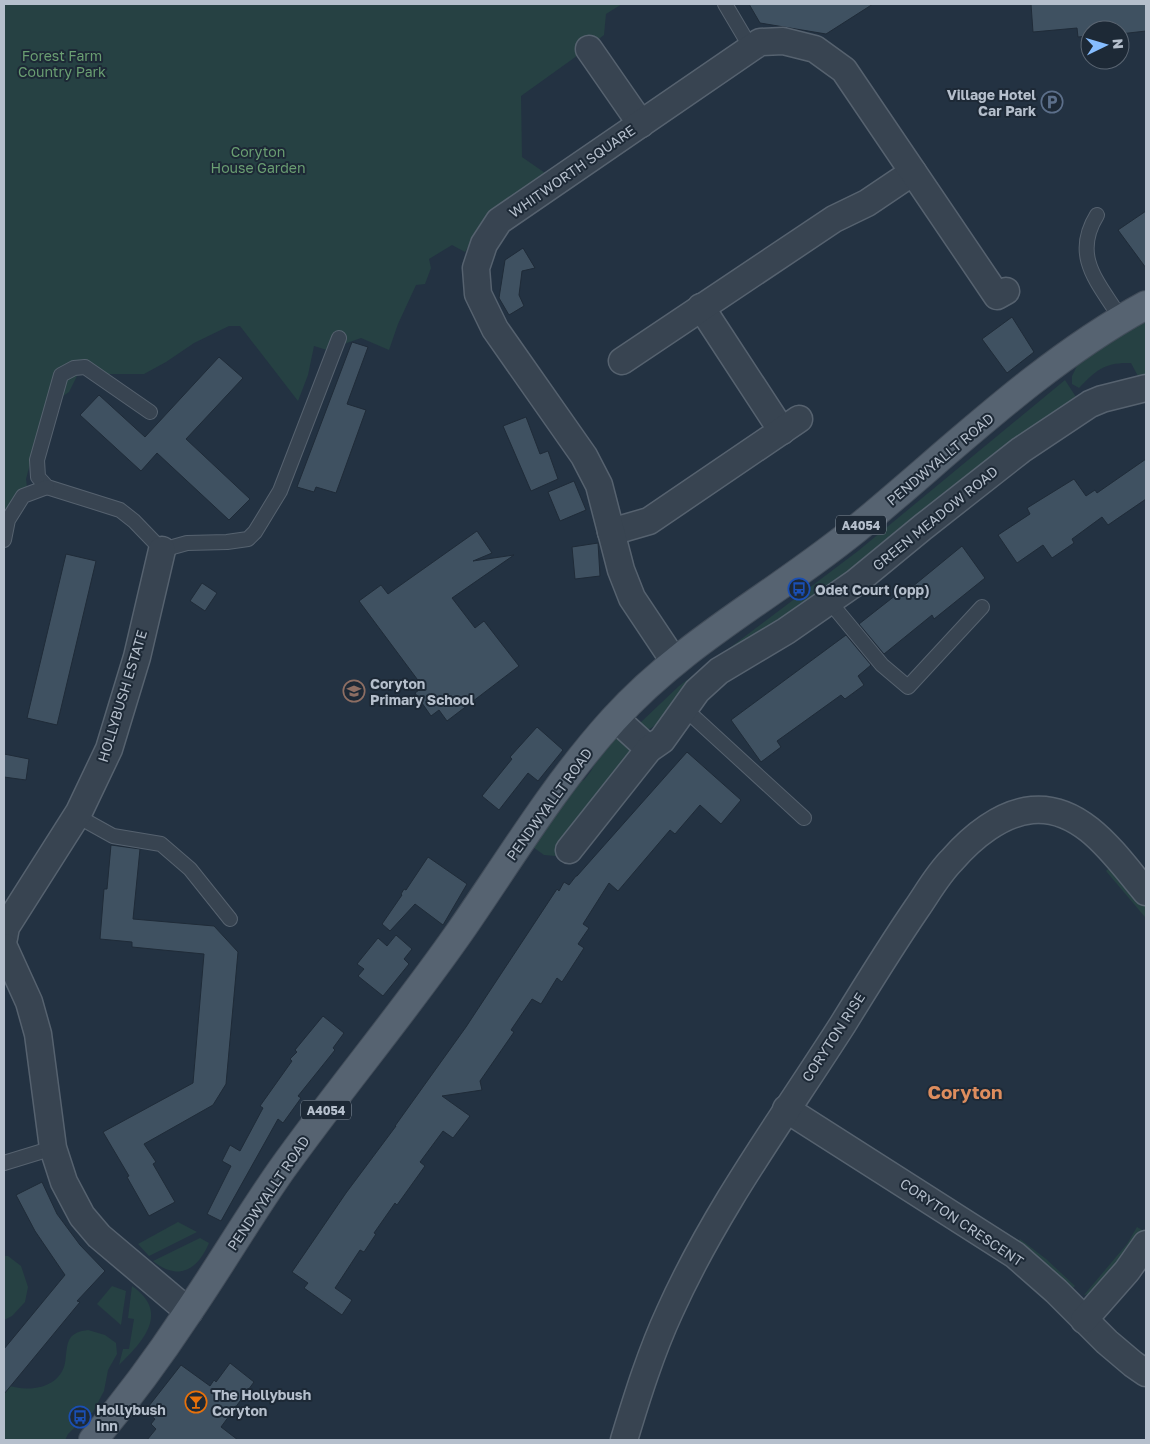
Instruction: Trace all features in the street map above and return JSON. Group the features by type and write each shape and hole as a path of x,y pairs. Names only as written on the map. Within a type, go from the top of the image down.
{"main road":[{"name":"PENDWYALLT ROAD","path":"93,1440 149,1369 189,1312 280,1173 345,1084 425,981 573,768 615,718 674,661 833,548 1066,356 1121,319 1146,305"}],"street":[{"name":"WHITWORTH SQUARE","path":"674,661 632,598 621,570 599,485 584,456 495,329 478,294 476,268 484,244 499,221 760,42 783,42 815,49 844,70 998,296 1006,291"},
{"path":"588,49 640,124"},
{"path":"622,361 834,219 867,203 913,172"},
{"path":"611,532 649,520 791,425 701,307"},
{"name":"GREEN MEADOW ROAD","path":"569,850 649,749 662,740 697,691 719,671 769,641 855,583 923,526 1022,450 1076,412 1102,399 1145,392"},
{"name":"HOLLYBUSH ESTATE","path":"4,938 6,927 77,816 109,749 137,657 162,550"},
{"path":"615,718 649,749"},
{"name":"CORYTON RISE","path":"624,1440 638,1393 670,1311 712,1230 786,1109 936,879 952,860 970,842 992,825 1012,815 1031,810 1052,811 1071,816 1090,830 1113,853 1146,892"},
{"path":"4,947 29,1002 38,1034 53,1148 64,1182 82,1216 99,1236 189,1312"},
{"name":"CORYTON CRESCENT","path":"786,1109 1016,1255 1084,1320 1133,1364 1146,1373"},
{"path":"1084,1320 1127,1271 1146,1244"}],"lane":[{"path":"725,4 751,48"},
{"path":"1097,215 1089,228 1086,258 1090,269 1121,319"},
{"path":"150,412 85,367 74,368 61,376 37,460 38,477 47,487 120,510 134,521 162,550 187,543 227,542 248,539 255,532 280,491 339,338"},
{"path":"4,540 8,520 23,496 47,487"},
{"path":"829,601 882,665 908,686 982,607"},
{"path":"684,708 804,818"},
{"path":"77,816 113,836 161,844 190,869 230,919"},
{"path":"4,1163 53,1148"}],"green space":[{"name":"Coryton House Garden","path":"4,4 622,4 606,14 604,35 521,96 522,157 548,175 481,226 465,252 452,245 429,259 431,268 425,284 416,285 398,324 389,350 361,338 327,350 314,346 308,375 298,401 240,326 229,326 194,343 144,374 78,374 69,392 48,406 42,420 26,479 27,487 20,496 4,533"},
{"path":"1146,320 1146,382 1140,380 1131,363 1122,363 1102,368 1079,388 1072,384 1072,376 1078,364 1108,336"},
{"path":"1065,380 1078,400 665,719 648,730 640,723 679,686 858,551"},
{"path":"614,733 635,750 569,844 556,856 544,855 533,847 565,788 584,780"},
{"path":"1110,867 1134,890 1146,906 1145,917 1106,871"},
{"path":"178,1222 197,1232 149,1256 138,1244"},
{"path":"1137,1227 1143,1232 1092,1294 1084,1295 1127,1244"},
{"path":"200,1238 209,1243 199,1260 186,1270 171,1271 153,1261"},
{"path":"1020,1239 1046,1259 1075,1286 1069,1292 1016,1244"},
{"path":"4,1256 8,1256 21,1266 28,1287 25,1302 12,1316 4,1320"},
{"path":"112,1286 126,1291 121,1325 97,1304"},
{"path":"132,1286 150,1306 151,1316 144,1336 119,1365 123,1349 129,1349 134,1319 128,1318"},
{"path":"88,1330 105,1335 116,1343 117,1354 108,1370 104,1391 93,1412 68,1434 65,1440 4,1440 4,1384 12,1387 38,1388 54,1381 64,1367 71,1337 79,1332"}],"building":[{"path":"749,4 873,4 826,34 760,23"},
{"path":"1031,4 1146,4 1146,31 1130,33 1130,20 1080,20 1080,37 1078,37 1077,28 1033,32"},
{"path":"1146,211 1146,268 1118,230"},
{"path":"523,248 535,268 522,271 519,295 524,306 509,315 499,298 505,260"},
{"path":"1012,317 1034,352 1007,373 982,339"},
{"path":"352,342 368,347 347,404 366,410 336,493 316,487 314,492 297,487"},
{"path":"219,357 243,378 186,439 250,499 229,520 157,453 141,471 80,415 99,395 145,437"},
{"path":"526,417 540,454 548,451 558,479 531,491 503,426"},
{"path":"1146,459 1146,499 1108,525 1102,517 1072,539 1074,543 1052,558 1043,545 1017,563 998,535 1030,514 1027,508 1074,479 1086,496 1095,490 1097,493"},
{"path":"574,481 586,510 560,521 548,492"},
{"path":"477,531 492,553 473,561 514,555 452,598 475,628 484,621 519,666 447,721 439,710 431,716 415,693 423,687 359,601 381,585 388,594"},
{"path":"598,543 600,576 575,579 572,547"},
{"path":"962,546 985,578 934,619 932,615 884,654 859,624 910,584 912,587"},
{"path":"66,554 96,561 57,725 27,718"},
{"path":"202,583 217,593 205,611 190,601"},
{"path":"846,635 871,665 858,676 864,685 845,699 841,695 777,741 781,747 761,762 731,720"},
{"path":"537,727 563,750 538,781 528,773 499,810 482,796 512,759 510,757"},
{"path":"687,752 741,800 721,824 700,805 675,834 670,830 618,891 609,883 583,924 589,928 578,944 584,948 562,982 557,978 541,1004 532,999 511,1030 514,1032 480,1081 482,1090 442,1096 470,1116 453,1138 443,1131 420,1162 425,1166 397,1205 395,1203 374,1233 376,1234 364,1252 360,1250 335,1288 352,1300 342,1315 304,1288 308,1283 292,1272 346,1193 466,1027 557,889 559,891 564,882 569,885"},
{"path":"4,754 29,759 26,780 4,777"},
{"path":"111,845 140,849 133,919 214,926 238,952 226,1084 213,1105 144,1144 156,1162 153,1164 175,1202 149,1216 127,1177 129,1176 103,1132 193,1083 204,954 132,947 132,942 100,939 104,889 107,889"},
{"path":"428,857 467,884 443,925 415,904 390,931 382,924 404,889 406,890"},
{"path":"396,935 412,949 404,959 409,964 383,996 358,976 364,969 357,964 378,938 387,946"},
{"path":"323,1016 344,1033 333,1048 335,1050 298,1096 301,1098 283,1123 278,1119 221,1221 207,1214 231,1166 222,1161 230,1145 240,1151 263,1108 260,1106 292,1061 290,1059 297,1052 295,1050"},
{"path":"42,1182 57,1214 80,1245 105,1271 77,1301 80,1302 4,1394 4,1349 65,1275 35,1231 16,1195"},
{"name":"The Hollybush Coryton","path":"230,1363 254,1382 221,1427 238,1440 147,1440 156,1429 151,1424 155,1419 145,1411 181,1365 210,1386 214,1380 216,1382"}],"place":[{"name":"Village Hotel Car Park","path":"1052,102"},
{"name":"Odet Court (opp)","path":"799,589"},
{"name":"Coryton Primary School","path":"354,691"},
{"name":"The Hollybush Coryton","path":"196,1402"},
{"name":"Hollybush Inn","path":"80,1417"}],"district":[{"name":"Coryton","path":"965,1091"}],"park label":[{"name":"Forest Farm Country Park","path":"62,64"}]}
